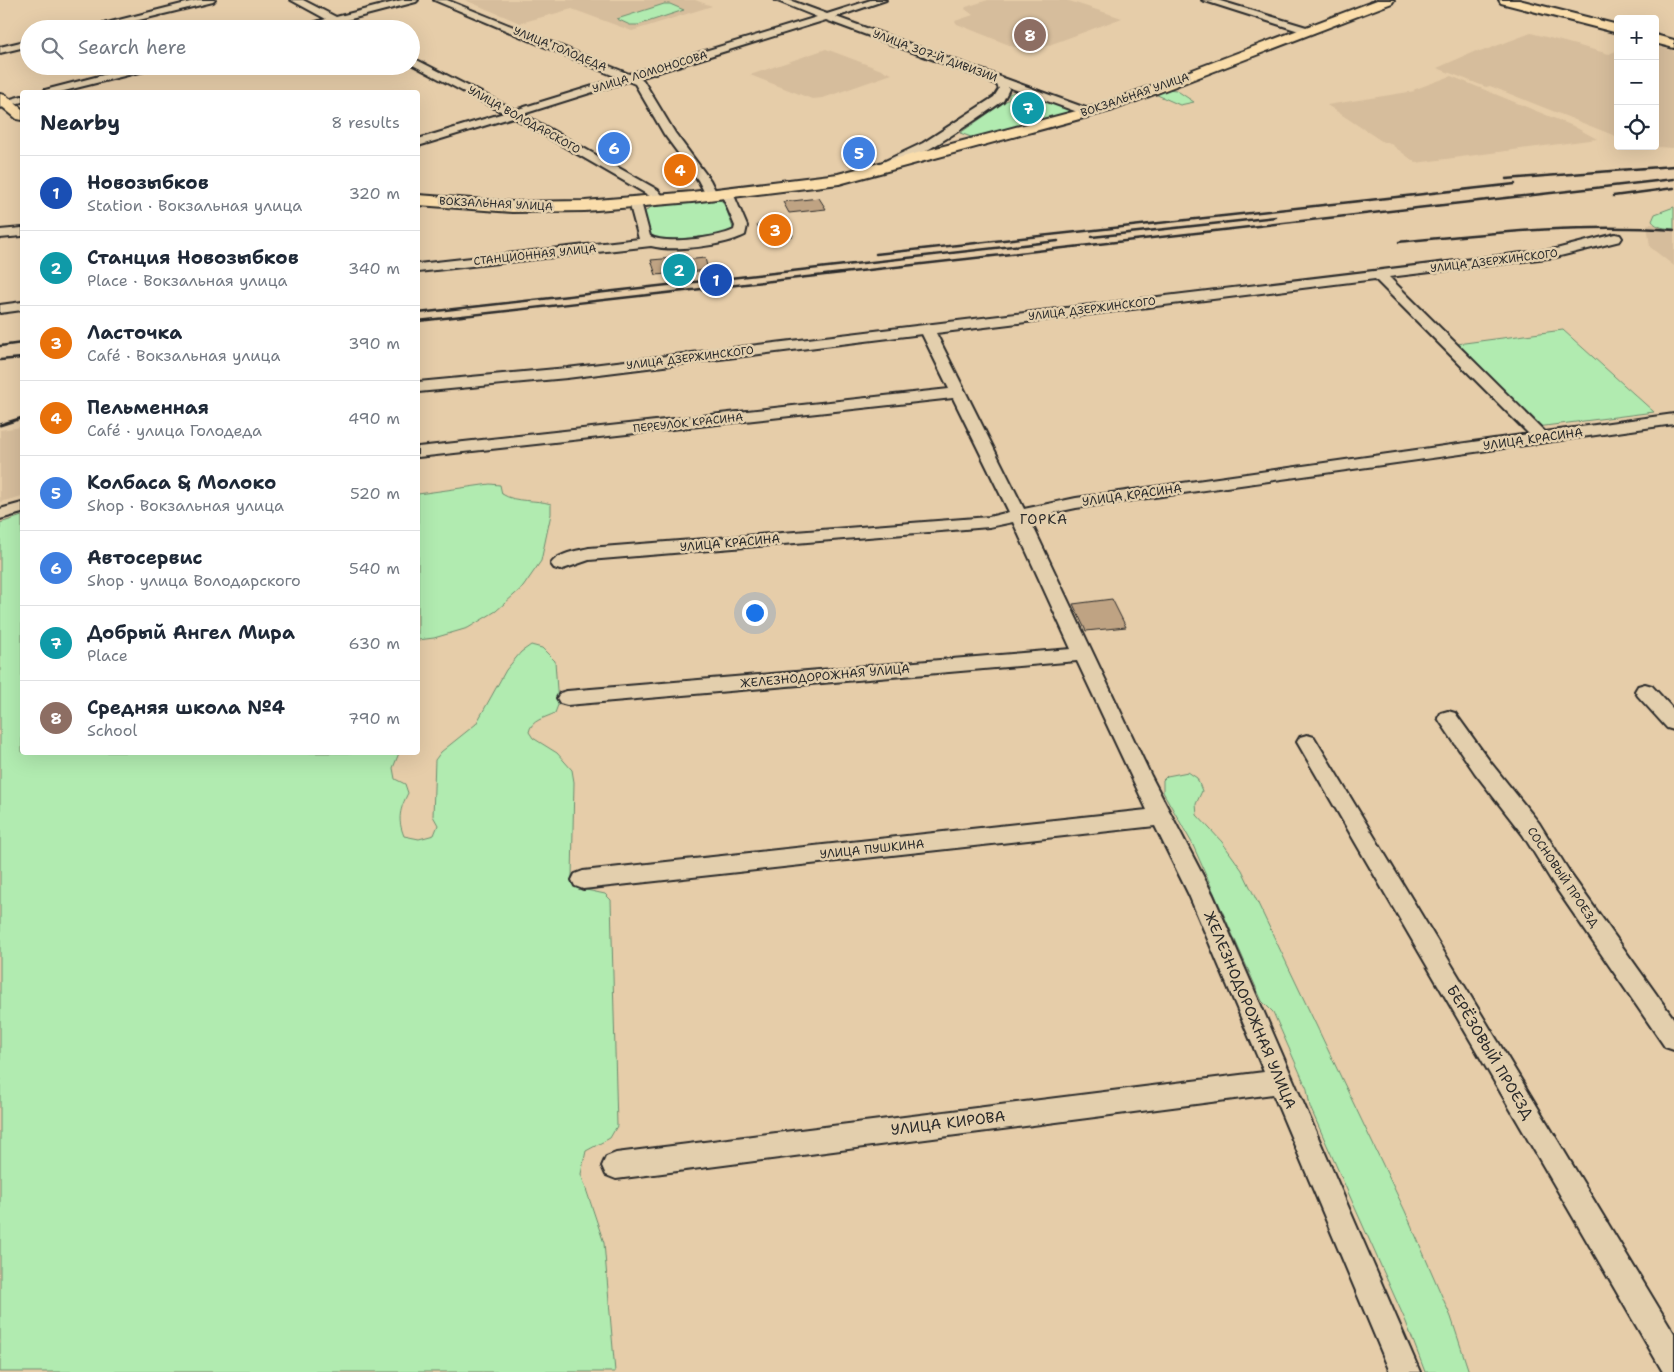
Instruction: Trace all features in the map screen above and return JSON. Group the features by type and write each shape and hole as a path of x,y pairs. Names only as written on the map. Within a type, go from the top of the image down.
{"main road":[{"name":"ВОКЗАЛЬНАЯ УЛИЦА","path":"420,200 532,207 635,202 832,180 1090,112 1147,94 1388,0"},
{"path":"1505,0 1614,28"},
{"path":"1659,40 1674,44"},
{"path":"2,102 20,115"}],"street":[{"path":"126,20 210,0"},
{"path":"296,0 334,20 413,0"},
{"name":"УЛИЦА ГОЛОДЕДА","path":"439,0 632,78 641,84 670,134 704,180 711,194"},
{"name":"УЛИЦА 307-Й ДИВИЗИИ","path":"780,0 1090,112"},
{"name":"УЛИЦА ЛОМОНОСОВА","path":"420,142 881,0"},
{"path":"1207,0 1309,31"},
{"path":"0,50 20,45"},
{"name":"УЛИЦА ВОЛОДАРСКОГО","path":"420,65 515,114 650,190 660,200"},
{"path":"57,90 116,75"},
{"path":"878,169 908,156 993,104 1002,96 1003,86 989,76"},
{"path":"2,102 20,99"},
{"path":"953,130 951,134 958,138 978,140"},
{"path":"635,202 644,238 652,242 673,243 736,236 742,229 728,193"},
{"path":"0,234 20,232"},
{"name":"УЛИЦА ДЗЕРЖИНСКОГО","path":"420,388 491,379 567,373 1556,253 1615,238"},
{"name":"СТАНЦИОННАЯ УЛИЦА","path":"420,268 652,242"},
{"path":"1379,275 1542,438"},
{"path":"0,308 20,306"},
{"name":"ЖЕЛЕЗНОДОРОЖНАЯ УЛИЦА","path":"926,329 1019,516 1140,776 1205,904 1405,1372"},
{"name":"ПЕРЕУЛОК КРАСИНА","path":"420,452 958,393"},
{"name":"УЛИЦА КРАСИНА","path":"560,564 589,554 979,523 1107,498 1674,419"},
{"path":"0,514 20,509"},
{"name":"ЖЕЛЕЗНОДОРОЖНАЯ УЛИЦА","path":"566,698 1084,654"},
{"path":"1645,691 1674,723"},
{"name":"СОСНОВЫЙ ПРОЕЗД","path":"1448,718 1483,768 1531,829 1564,882 1674,1039"},
{"name":"БЕРЁЗОВЫЙ ПРОЕЗД","path":"1307,742 1674,1362"},
{"name":"УЛИЦА ПУШКИНА","path":"583,880 1161,817"},
{"name":"УЛИЦА КИРОВА","path":"616,1166 1280,1082"}],"shaded area":[{"path":"465,0 695,0 712,6 632,31 572,9 520,23"},
{"path":"988,0 1066,0 1122,18 1033,51 1019,46 1014,47 957,24 955,21 973,15 965,9 966,7"},
{"path":"1531,33 1609,54 1614,52 1614,135 1490,86 1486,87 1437,68 1476,51 1480,52"},
{"path":"1659,47 1674,51 1674,148 1659,147"},
{"path":"826,49 892,74 823,98 812,99 750,75"},
{"path":"1451,76 1573,126 1597,139 1416,163 1388,142 1383,142 1327,105 1415,91 1413,90"},
{"path":"1647,224 1674,225 1674,266 1650,247"},
{"path":"20,427 20,497 0,502 0,430"}],"green space":[{"path":"664,4 670,4 684,10 638,25 630,25 617,19"},
{"path":"1167,89 1176,90 1194,102 1180,105 1155,94"},
{"path":"1019,90 1076,112 974,138 960,133 1009,99 1009,94"},
{"path":"717,199 724,202 734,231 728,234 659,241 649,237 643,213 654,205"},
{"path":"1674,207 1674,229 1664,228 1652,221 1655,214"},
{"path":"1563,330 1654,412 1537,427 1457,344"},
{"path":"490,484 500,485 502,494 507,497 551,504 551,514 541,561 523,587 496,611 468,628 434,638 420,640 420,494"},
{"path":"20,517 20,755 398,755 393,768 395,779 405,784 408,793 400,814 402,830 404,836 419,839 434,835 438,825 433,816 435,760 441,752 476,724 506,670 521,652 531,645 542,648 555,661 558,705 555,713 535,722 529,732 533,738 557,753 572,770 574,782 572,877 577,888 605,894 611,900 617,1126 610,1138 586,1151 581,1174 604,1243 615,1372 0,1372 0,523"},
{"path":"1188,772 1197,778 1202,791 1196,804 1197,815 1222,842 1242,870 1405,1211 1451,1317 1469,1372 1425,1372 1406,1322 1310,1107 1307,1089 1273,1012 1262,1001 1192,843 1163,792 1163,780 1167,776"}],"building":[{"path":"819,198 826,209 789,213 783,202"},
{"path":"786,222 793,236 764,239 757,225"},
{"path":"674,258 675,261 705,258 708,270 656,275 651,260"},
{"path":"1112,599 1126,627 1086,631 1073,604"}],"railway":[{"path":"1619,170 1674,166"},
{"path":"1506,179 1625,170"},
{"path":"420,321 1674,179"},
{"path":"876,254 1515,184"},
{"path":"1613,196 1674,188"},
{"path":"1092,237 1276,217"},
{"path":"1399,242 1502,232 1571,228 1674,230"},
{"path":"420,313 1058,241"},
{"path":"0,346 20,343"},
{"path":"0,360 20,358"},
{"path":"0,425 20,419"}],"place":[{"name":"Средняя школа №4","path":"1030,35"},
{"name":"Добрый Ангел Мира","path":"1028,108"},
{"name":"Автосервис","path":"614,148"},
{"name":"Колбаса & Молоко","path":"859,153"},
{"name":"Пельменная","path":"680,170"},
{"name":"Ласточка","path":"775,230"},
{"name":"Станция Новозыбков","path":"679,270"},
{"name":"Новозыбков","path":"716,280"}],"district":[{"name":"ГОРКА","path":"1044,519"}]}
